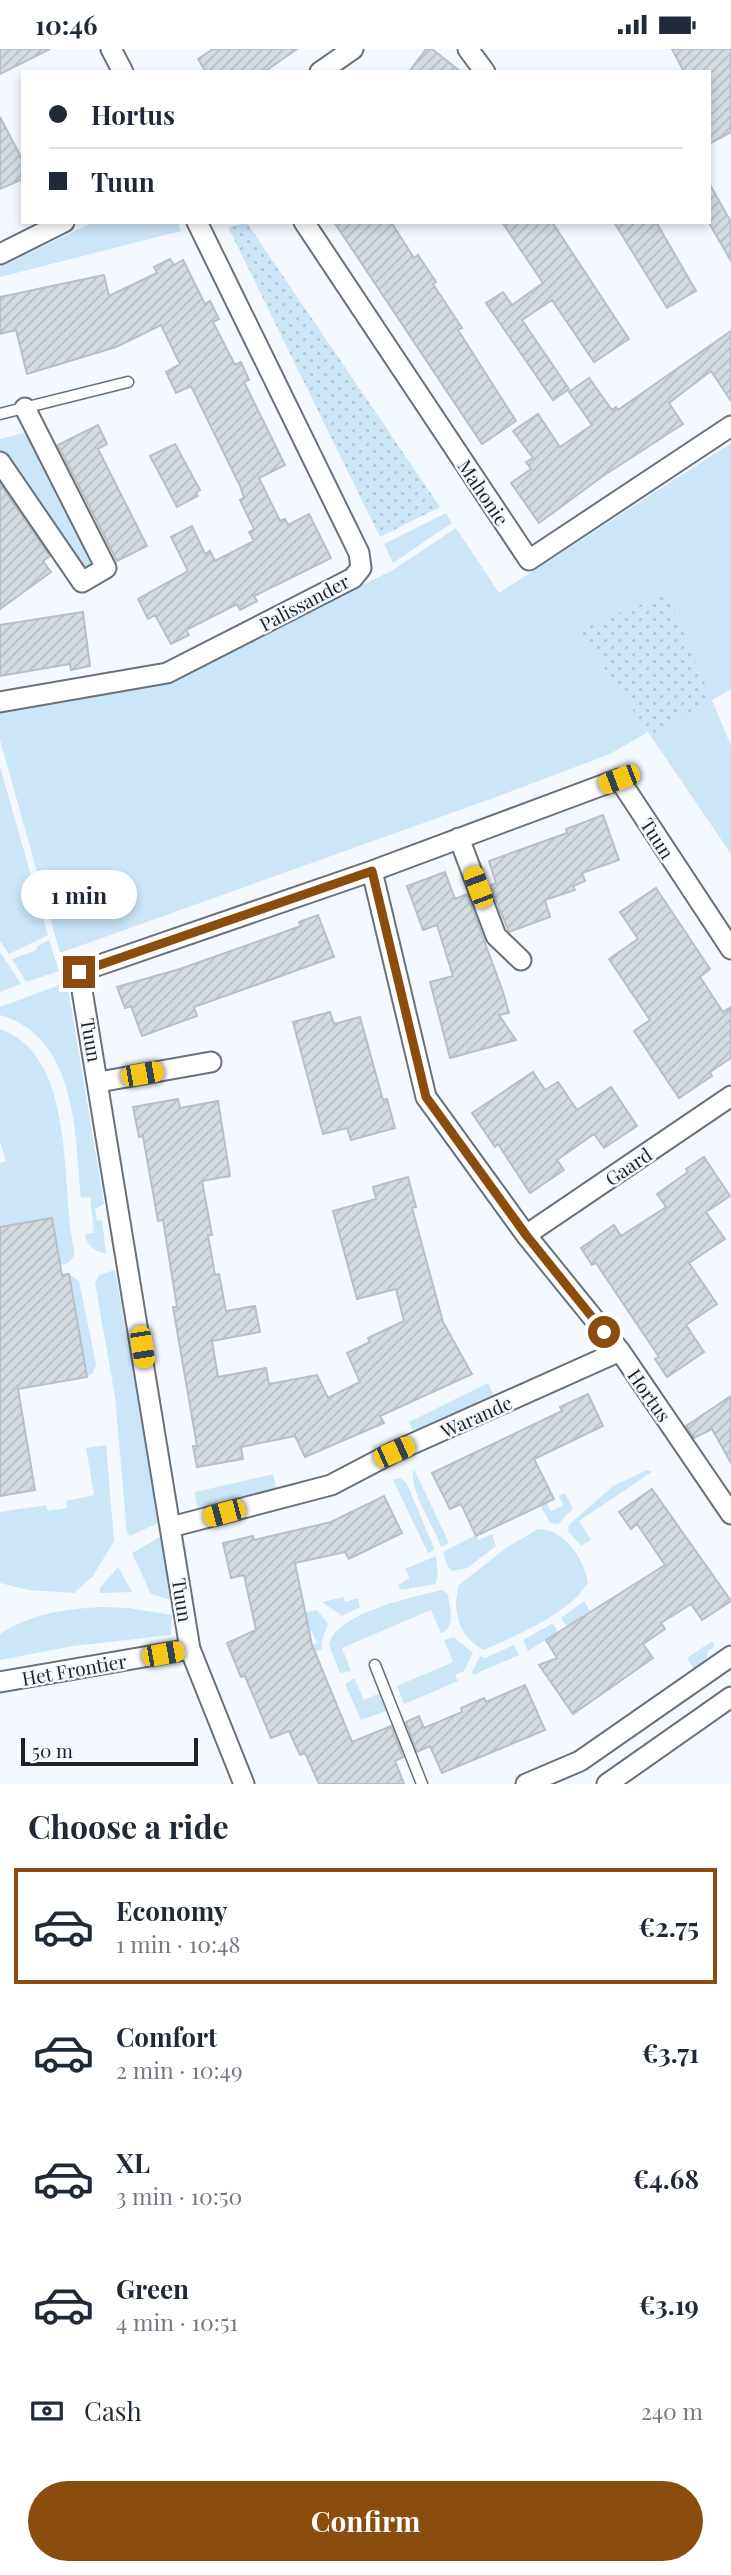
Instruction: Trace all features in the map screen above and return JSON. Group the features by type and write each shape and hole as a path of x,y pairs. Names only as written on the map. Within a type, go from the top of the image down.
{"street":[{"path":"111,49 122,70"},
{"path":"323,70 354,49"},
{"path":"468,49 484,70"},
{"path":"0,254 60,224"},
{"name":"Palissander","path":"0,702 152,678 167,673 353,578 361,568 359,552 198,224"},
{"name":"Mahonie","path":"305,224 529,560 731,426"},
{"path":"0,462 82,582 102,573 106,568 25,408"},
{"name":"Tuun","path":"244,1784 190,1649 99,1081 79,972 372,871 619,779 731,949"},
{"path":"459,838 496,936 521,960"},
{"name":"Hortus","path":"372,871 426,1097 526,1235 620,1351 731,1514"},
{"path":"99,1081 211,1062"},
{"name":"Gaard","path":"526,1235 731,1096"},
{"name":"Warande","path":"171,1527 331,1485 394,1452 620,1351"},
{"name":"Het Frontier","path":"0,1682 190,1649"},
{"path":"526,1784 580,1761 731,1656"},
{"path":"607,1784 731,1697"}],"lane":[{"path":"0,414 128,381"},
{"path":"375,1665 422,1784"}],"shaded area":[{"path":"90,224 178,224 181,231 0,277 0,266"},
{"path":"248,224 440,507 380,537 228,227"},
{"path":"33,430 101,568 85,577 0,455 0,439"},
{"path":"731,443 731,689 712,700 731,746 731,854 648,732 610,754 499,796 60,953 0,740 0,713 160,684 393,570 456,528 499,593"},
{"path":"446,513 452,523 393,563 384,544"},
{"path":"667,594 712,700 650,735 578,629"},
{"path":"0,767 48,935 9,954 0,941"},
{"path":"49,940 59,971 26,982 12,959 37,950 36,947"},
{"path":"0,952 21,984 0,992"},
{"path":"67,982 104,1204 95,1209 97,1221 102,1220 106,1253 92,1248 86,1238 85,1234 94,1233 90,1197 81,1198 73,1117 58,1065 44,1044 25,1027 0,1015 0,1007"},
{"path":"0,1029 25,1043 42,1065 54,1093 61,1124 74,1249 73,1258 64,1264 60,1265 52,1218 0,1227 0,1163 6,1161 0,1142"},
{"path":"115,1270 160,1522 130,1536 127,1533 115,1397 95,1283 99,1275"},
{"path":"69,1274 79,1281 96,1364 93,1373 87,1377"},
{"path":"488,1383 495,1398 415,1437 409,1422"},
{"path":"106,1445 114,1541 93,1576 74,1593 29,1590 0,1583 0,1512 46,1505 48,1511 67,1508 66,1501 94,1495 86,1448"},
{"path":"414,1469 449,1543 441,1547 414,1486"},
{"path":"647,1470 652,1472 579,1521 591,1540 581,1546 568,1531 569,1525 613,1486"},
{"path":"273,1474 277,1490 197,1508 195,1492"},
{"path":"400,1478 406,1482 432,1543 434,1550 428,1553 393,1480"},
{"path":"565,1493 573,1509 558,1524 550,1523 540,1505 546,1502 551,1511 563,1505 559,1496"},
{"path":"538,1529 548,1530 564,1539 577,1555 588,1582 580,1593 556,1613 526,1631 483,1650 468,1638 459,1622 456,1605 459,1585 506,1548"},
{"path":"492,1534 496,1546 467,1568 453,1571 448,1567 443,1552 476,1535 479,1540"},
{"path":"162,1536 175,1601 151,1594 132,1553"},
{"path":"436,1556 438,1576 435,1584 401,1590 398,1585 410,1578 405,1569"},
{"path":"118,1567 132,1592 100,1593 100,1588"},
{"path":"442,1590 448,1594 450,1611 451,1622 446,1630 441,1633 431,1610 342,1648 351,1671 340,1673 329,1645 334,1634 345,1624 377,1608"},
{"path":"344,1597 345,1602 358,1598 360,1607 342,1616 322,1602"},
{"path":"584,1601 590,1611 567,1627 561,1618"},
{"path":"100,1607 129,1608 172,1615 171,1635 73,1646 0,1660 0,1634 11,1627 48,1614"},
{"path":"317,1610 328,1624 322,1640 322,1649 315,1652 312,1645 317,1643 311,1630 307,1632 300,1613"},
{"path":"553,1623 558,1632 528,1651 523,1640"},
{"path":"454,1637 473,1653 464,1671 455,1675 458,1681 404,1704 397,1686 453,1662 444,1640"},
{"path":"712,1641 715,1646 708,1651 706,1664 695,1671 687,1658"},
{"path":"514,1645 519,1655 473,1675 480,1656 485,1658"},
{"path":"354,1678 364,1700 380,1693 387,1711 361,1720 345,1684"}],"building":[{"path":"0,49 50,49 0,74"},
{"path":"213,49 297,49 267,70 205,70 198,59"},
{"path":"426,49 432,49 458,70 410,70"},
{"path":"672,49 731,49 731,132 711,143 711,70 683,70"},
{"path":"0,117 21,157 21,180 0,189"},
{"path":"711,187 731,222 731,261 710,224"},
{"path":"335,224 392,224 414,258 418,255 436,282 433,284 462,328 458,330 516,421 482,444"},
{"path":"503,224 553,224 629,339 594,362 552,300 522,320 569,389 553,400 486,303 503,292 512,305 543,283"},
{"path":"615,224 657,224 696,291 667,308"},
{"path":"170,259 174,265 183,260 205,304 210,301 219,319 213,322 235,365 241,362 249,380 244,382 285,465 259,478 280,521 285,519 288,525 309,514 331,558 254,596 257,601 240,610 237,604 186,630 189,635 171,644 155,615 148,619 138,599 188,571 171,537 192,526 205,554 210,551 215,561 254,541 249,532 254,529 240,500 244,498 240,486 191,386 176,393 166,372 180,364 161,325 116,347 27,374 16,330 0,334 0,297 104,275 109,296 157,273 154,267"},
{"path":"731,331 731,401 711,371 669,403 683,424 603,476 539,523 511,483 531,469 526,462 533,458 513,431 538,414 560,447 592,425 569,392 589,378 612,410 616,407 618,410"},
{"path":"98,425 107,444 98,449 147,546 117,561 58,445"},
{"path":"175,444 200,490 196,493 198,496 177,507 150,456"},
{"path":"0,484 50,556 43,561 51,572 0,609"},
{"path":"83,612 90,666 71,670 70,664 0,676 0,625"},
{"path":"603,815 619,860 582,873 585,881 573,886 575,890 545,900 550,917 509,932 490,886 496,883 489,861 567,833 566,829"},
{"path":"445,872 455,899 467,894 509,1013 499,1015 516,1040 450,1058 430,982 453,976 437,925 423,930 407,886"},
{"path":"656,888 710,969 700,977 723,1012 731,1007 731,1058 710,1072 712,1076 679,1098 634,1031 650,1020 609,959 638,939 620,912"},
{"path":"318,915 334,957 194,1007 197,1016 142,1036 131,1006 125,1008 117,987 180,969 301,926 299,922"},
{"path":"330,1012 334,1024 360,1017 383,1100 387,1099 395,1128 351,1140 347,1128 323,1134 293,1022"},
{"path":"533,1072 545,1090 558,1082 577,1110 611,1087 637,1126 604,1148 594,1134 557,1160 564,1170 530,1193 498,1144 495,1147 472,1113"},
{"path":"178,1099 180,1108 218,1101 230,1176 202,1181 212,1235 208,1235 215,1275 219,1274 226,1311 255,1306 260,1332 212,1341 218,1377 266,1368 269,1384 317,1375 328,1398 360,1382 347,1353 370,1342 368,1338 404,1321 396,1289 357,1299 333,1211 376,1199 373,1187 408,1177 416,1207 412,1208 443,1322 472,1374 380,1416 384,1423 305,1457 295,1436 241,1447 243,1459 197,1467 193,1446 197,1446 173,1307 177,1307 163,1220 158,1221 143,1136 139,1137 133,1107"},
{"path":"704,1157 730,1196 706,1212 725,1239 689,1263 717,1304 686,1325 704,1352 667,1377 655,1359 659,1357 596,1263 592,1265 581,1248 614,1225 621,1236 666,1207 657,1194"},
{"path":"52,1218 62,1275 69,1274 87,1377 18,1389 35,1490 0,1496 0,1227"},
{"path":"588,1394 603,1426 534,1459 554,1499 476,1536 461,1504 450,1509 432,1473 562,1411 560,1407"},
{"path":"731,1396 731,1463 712,1429 694,1438 686,1426"},
{"path":"652,1489 731,1601 702,1620 691,1604 661,1623 665,1629 643,1644 653,1658 573,1714 539,1665 557,1658 546,1640 665,1565 637,1524 631,1529 619,1512"},
{"path":"384,1496 402,1533 349,1559 345,1552 295,1563 312,1645 352,1742 391,1726 403,1757 395,1761 404,1784 319,1784 305,1753 300,1755 289,1731 271,1738 245,1676 241,1677 227,1643 256,1630 244,1575 231,1578 223,1543 253,1536 254,1540 331,1522"},
{"path":"525,1685 545,1730 442,1773 430,1746 417,1752 406,1722 419,1716 424,1728 462,1712 461,1708 484,1698 486,1702"}],"route":[{"path":"79,972 372,871 426,1097 450,1134 526,1235 604,1332"}]}
